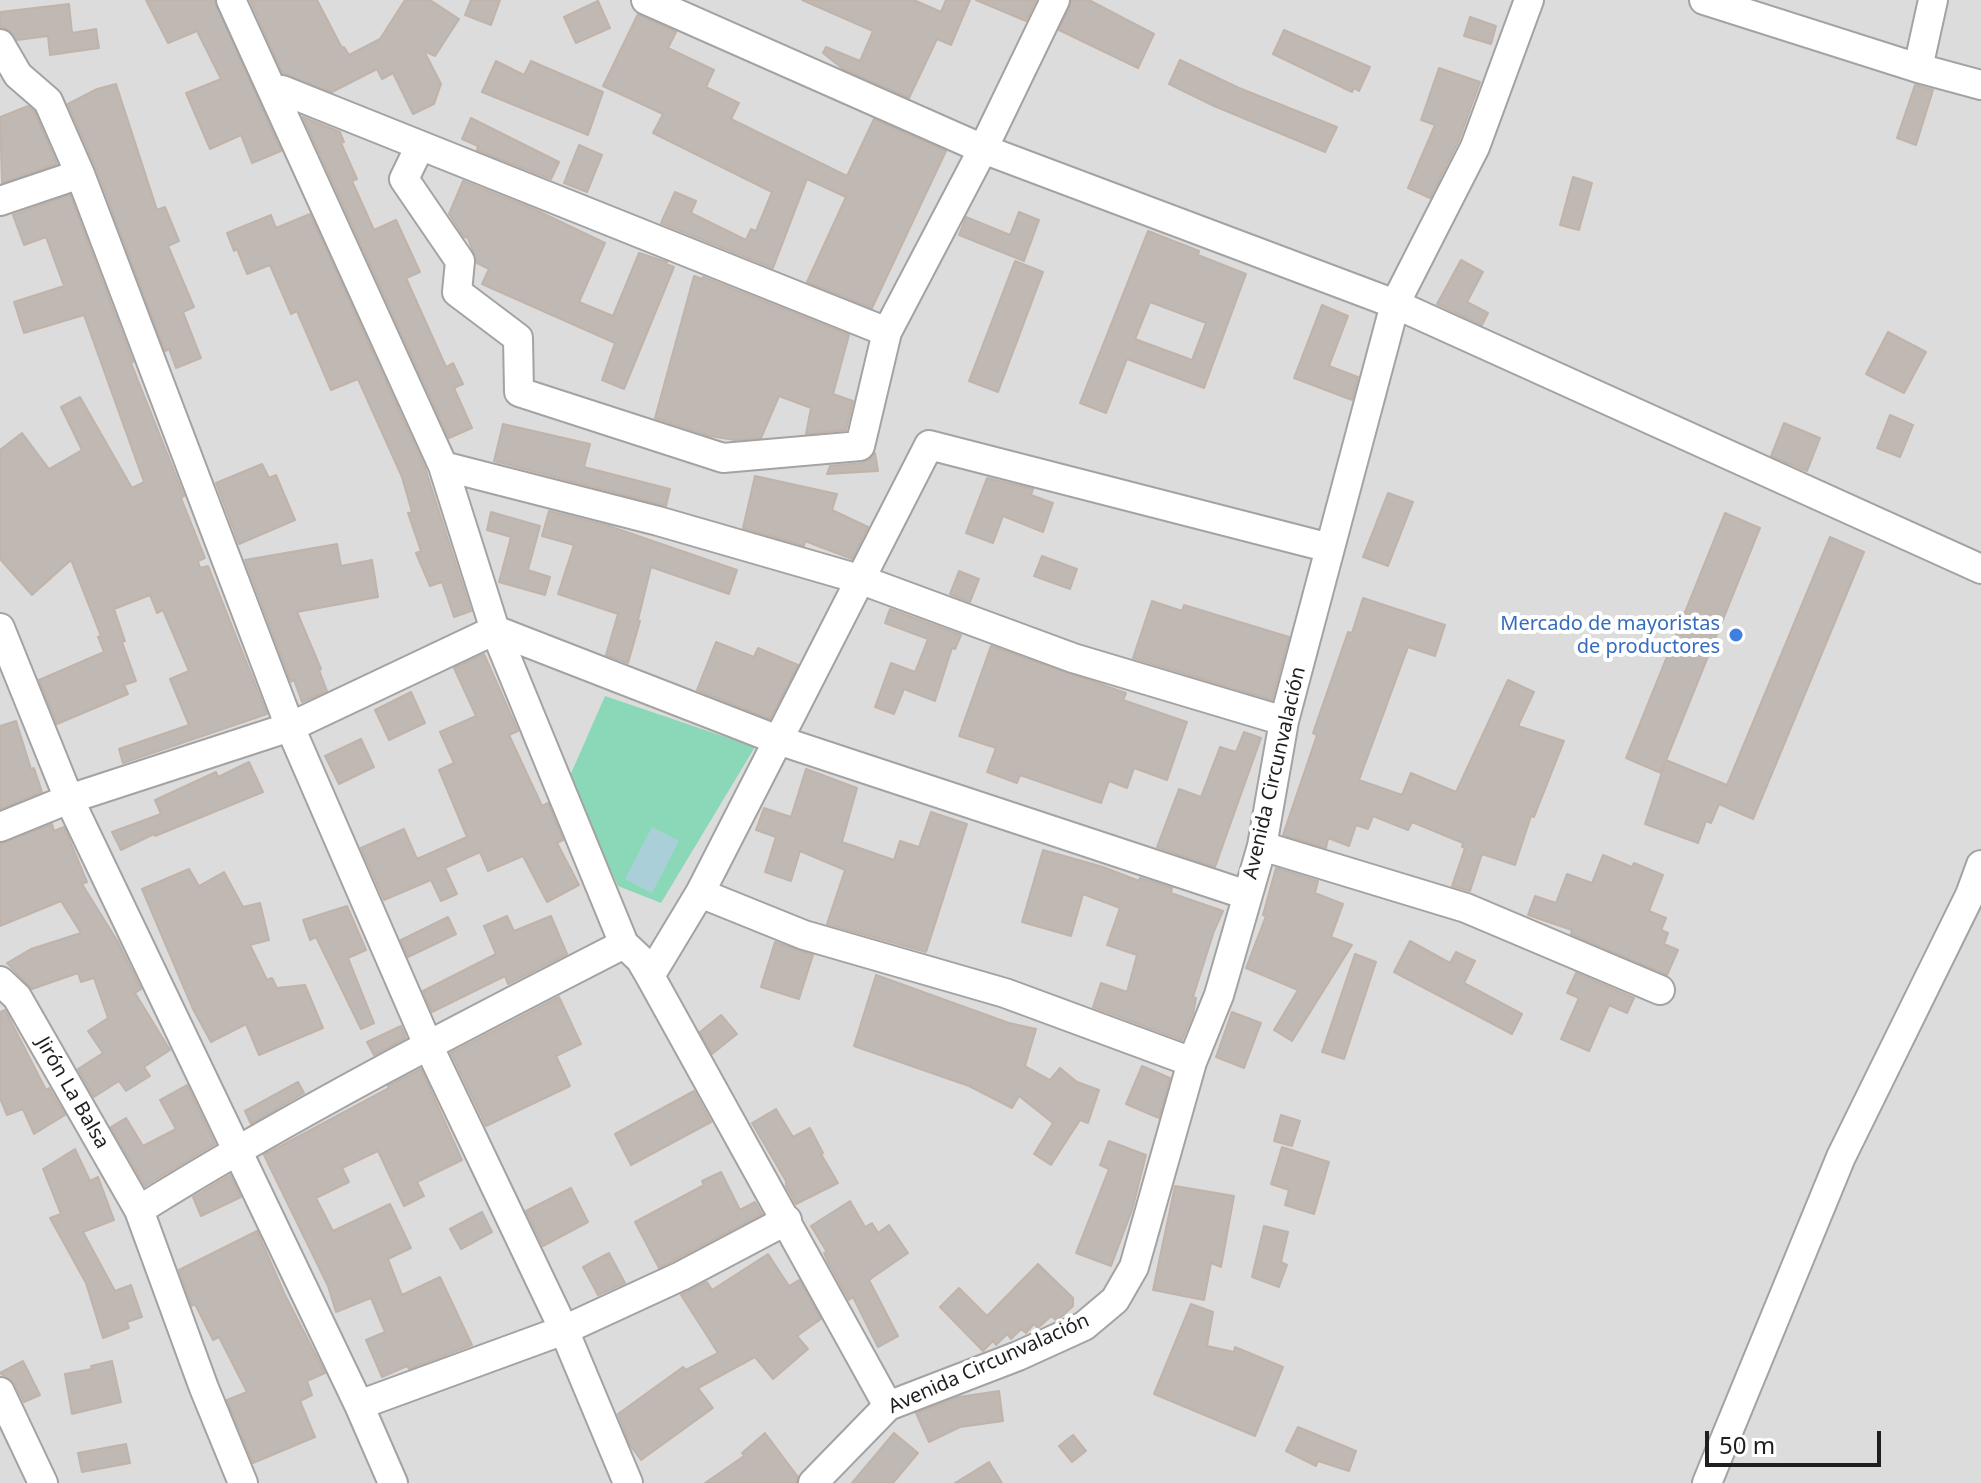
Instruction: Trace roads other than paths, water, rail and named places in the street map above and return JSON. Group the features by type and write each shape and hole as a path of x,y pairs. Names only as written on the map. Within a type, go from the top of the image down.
{"street":[{"path":"231,0 443,466 495,630 624,944 640,959 650,976 888,1406"},
{"path":"646,0 983,149 1395,304 1981,569"},
{"path":"420,146 404,179 460,261 457,292 518,338 519,392 723,458 860,446 887,332 983,149 1055,0"},
{"name":"Avenida Circunvalación","path":"813,1483 888,1406 1018,1356 1084,1326 1115,1300 1134,1267 1192,1062 1219,995 1262,846 1284,721 1395,304 1475,147 1529,0"},
{"path":"1704,0 1981,85"},
{"path":"1918,68 1933,0"},
{"path":"0,44 18,75 48,101 80,174 290,727 428,1045 564,1330 628,1483"},
{"path":"282,90 887,332"},
{"path":"0,201 80,174"},
{"path":"650,976 700,893 929,445 1330,548"},
{"path":"443,466 658,521 859,579 1073,658 1284,721"},
{"path":"0,628 69,799 359,1405 393,1483"},
{"path":"0,827 69,799 290,727 495,630 778,740 1247,895"},
{"path":"1262,846 1466,908 1660,990"},
{"path":"1707,1483 1841,1157 1970,895 1981,865"},
{"path":"700,893 804,935 1005,993 1192,1062"},
{"path":"139,1210 236,1149 624,944"},
{"name":"Jirón La Balsa","path":"0,981 17,997 139,1210 204,1388 243,1483"},
{"path":"359,1405 564,1330 681,1276 787,1220"},
{"path":"0,1392 43,1483"}],"water":[{"path":"652,827 679,841 652,893 625,879"}],"place":[{"name":"Mercado de mayoristas de productores","path":"1736,635"}]}
